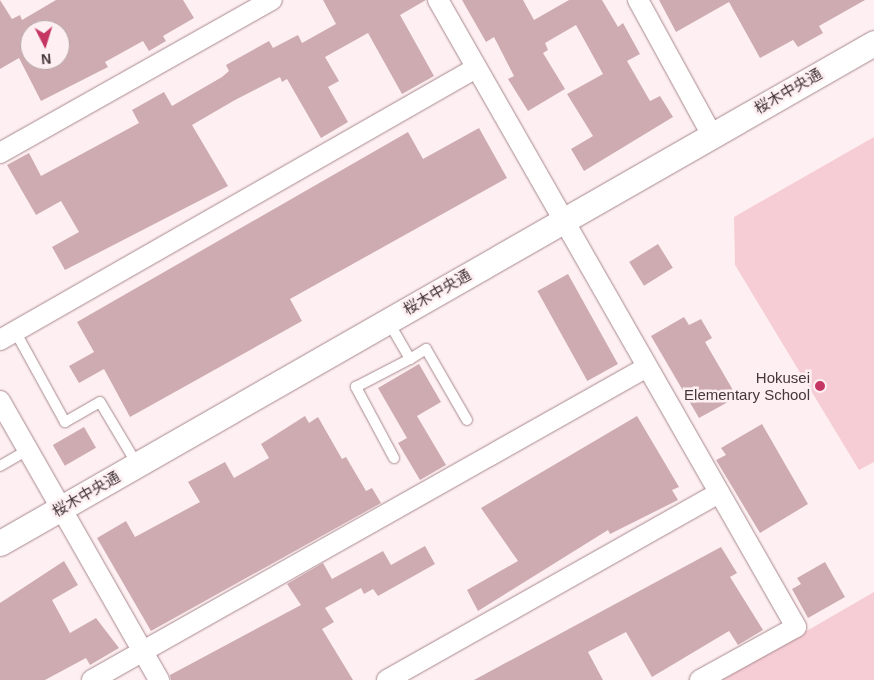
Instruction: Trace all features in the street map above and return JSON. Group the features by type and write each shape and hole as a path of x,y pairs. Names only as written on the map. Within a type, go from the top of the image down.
{"street":[{"path":"0,153 272,0"},
{"path":"438,0 796,628 700,680"},
{"path":"638,0 712,134"},
{"name":"桜木中央通","path":"0,544 712,134 874,43"},
{"path":"8,335 476,68"},
{"path":"92,680 646,367"},
{"path":"0,402 159,680"},
{"path":"387,680 719,493"}],"lane":[{"path":"388,320 410,359"},
{"path":"8,335 65,422 100,402 138,465"},
{"path":"394,458 356,387 426,349 467,420"},
{"path":"0,466 28,450"}],"shaded area":[{"path":"874,137 874,462 859,470 735,265 734,217"},
{"path":"874,592 874,680 722,680"}],"building":[{"path":"0,0 12,19 20,15 22,20 20,20 20,60 19,58 0,69"},
{"path":"56,0 183,0 194,18 163,36 166,41 149,51 143,41 105,62 108,67 41,101 25,70 70,70 70,20 22,20"},
{"path":"323,0 426,0 400,15 434,76 402,94 368,33 325,57 339,81 328,87 348,122 321,138 287,79 282,82 280,77 235,100 192,125 228,186 65,270 52,247 79,232 61,201 36,215 7,165 29,153 41,176 139,123 132,110 164,92 172,106 222,77 229,71 226,65 269,41 273,48 298,35 302,43 336,24"},
{"path":"462,0 523,0 534,20 569,0 602,0 618,27 623,23 640,54 627,61 650,101 660,96 673,117 584,171 571,149 593,136 567,94 603,74 576,25 545,43 548,50 543,53 565,89 528,111 508,79 514,76 494,37 486,42"},
{"path":"659,0 865,0 819,26 823,33 798,47 793,40 760,58 729,2 676,32"},
{"path":"479,128 507,178 290,299 302,321 130,417 104,369 79,383 69,366 94,352 77,322 408,132 423,159"},
{"path":"658,244 673,268 644,286 629,262"},
{"path":"568,274 618,364 587,381 537,291"},
{"path":"684,317 689,325 701,319 712,338 705,342 737,397 699,418 651,336"},
{"path":"419,364 441,402 417,416 446,465 420,480 398,443 407,438 378,388"},
{"path":"305,416 309,423 318,417 342,459 346,457 366,491 372,488 381,503 151,631 97,538 126,521 135,537 200,502 188,482 225,462 234,478 269,458 261,444"},
{"path":"637,416 679,487 672,490 678,500 610,534 608,530 478,611 467,590 518,561 481,508"},
{"path":"762,424 808,504 760,533 716,460 726,455 721,448"},
{"path":"84,427 96,448 65,466 53,445"},
{"path":"425,546 435,564 378,596 373,589 364,594 361,588 325,608 334,622 322,629 353,680 171,680 170,675 301,605 287,584 323,563 332,579 383,551 391,565"},
{"path":"721,547 737,573 730,577 763,630 738,645 729,631 652,677 626,632 588,652 603,680 474,680"},
{"path":"64,561 78,585 52,600 70,633 96,618 119,648 90,665 86,658 45,680 0,680 0,603"},
{"path":"825,562 845,597 808,618 792,589 801,584 797,578"}],"place":[{"name":"Hokusei Elementary School","path":"820,386"}]}
